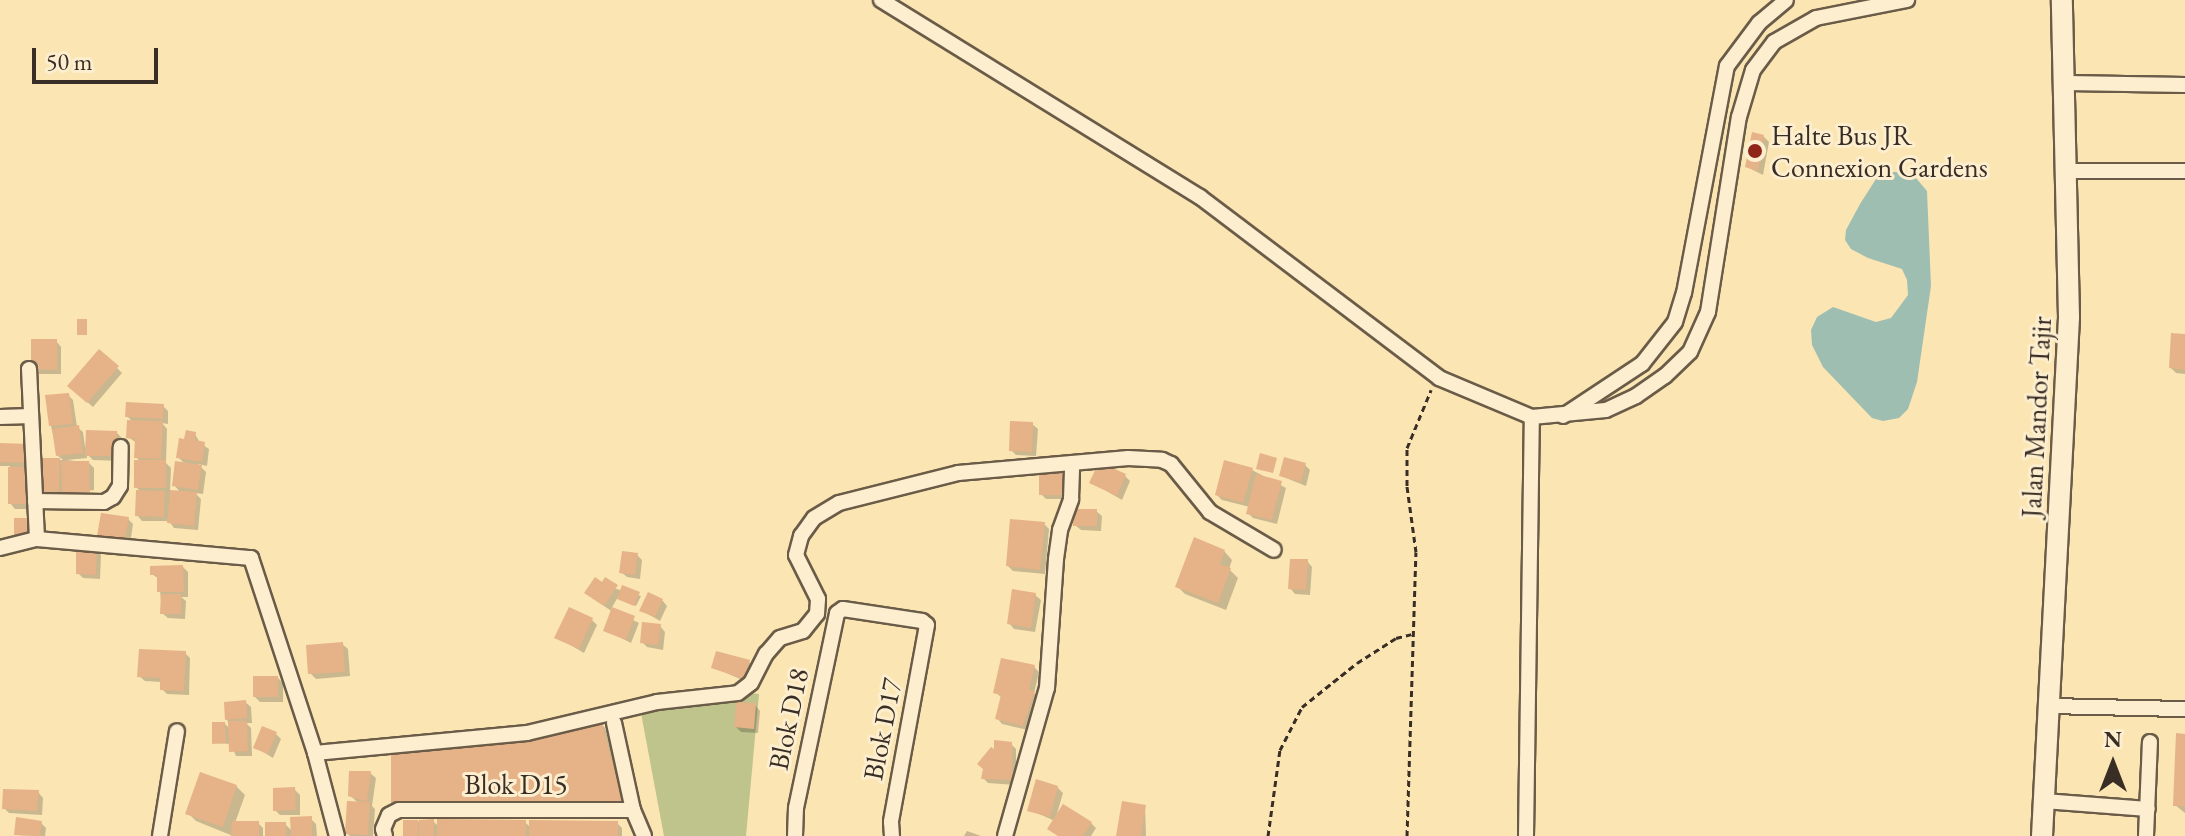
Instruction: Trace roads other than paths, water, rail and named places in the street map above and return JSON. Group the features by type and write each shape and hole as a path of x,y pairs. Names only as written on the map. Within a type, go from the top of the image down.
{"street":[{"path":"881,0 1200,197 1439,378 1532,417 1606,410 1636,396 1665,376 1690,352 1708,312 1739,117 1753,70 1774,42 1816,18 1907,0"},
{"path":"1562,416 1642,364 1675,322 1684,293 1727,66 1759,23 1786,0"},
{"name":"Jalan Mandor Tajir","path":"2042,836 2069,317 2067,171 2061,73 2062,0"},
{"path":"2067,83 2185,85"},
{"path":"2067,171 2185,171"},
{"path":"29,369 37,539"},
{"path":"0,417 31,416"},
{"path":"1526,836 1532,417"},
{"path":"35,501 104,502 113,497 120,486 121,447"},
{"path":"315,753 527,733 657,702 738,693 751,683 766,654 780,638 803,631 817,614 818,599 796,555 801,536 814,518 839,503 958,473 1128,458 1162,460 1171,464 1210,512 1274,550"},
{"path":"1005,836 1047,688 1058,545 1071,499 1072,463"},
{"path":"0,548 37,539 251,558 315,753 337,836"},
{"name":"Blok D18","path":"795,836 796,808 837,613 843,609 922,621 928,632"},
{"name":"Blok D17","path":"892,836 893,809 928,632"},
{"path":"2049,706 2185,709"},
{"path":"614,723 633,810 644,836"},
{"path":"160,836 177,731"},
{"path":"2146,836 2150,742"},
{"path":"2044,801 2148,809"},
{"name":"Blok D15","path":"385,836 383,829 389,815 399,810 633,810"}],"place":[{"name":"Halte Bus JR Connexion Gardens","path":"1755,151"}]}
